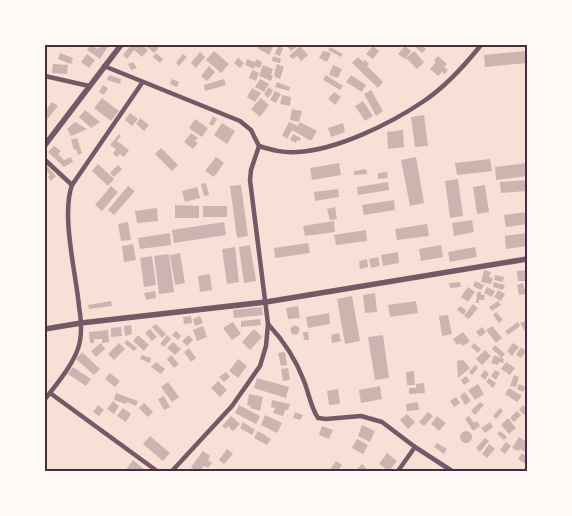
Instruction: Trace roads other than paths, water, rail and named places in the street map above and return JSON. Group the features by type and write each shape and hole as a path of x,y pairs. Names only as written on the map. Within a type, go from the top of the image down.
{"street":[{"path":"45,145 121,45"},
{"path":"259,146 273,150 296,152 314,150 356,136 393,119 424,101 450,80 481,45"},
{"path":"104,66 240,121 251,130 259,146 251,170 250,180 266,302 268,324 266,346 260,366 232,406 172,471"},
{"path":"45,76 89,86"},
{"path":"45,399 78,349 80,340 81,323 69,228 69,194 72,185 142,82"},
{"path":"45,160 72,185"},
{"path":"45,329 81,323 266,302 527,259"},
{"path":"268,324 286,347 303,379 314,413 318,418 361,416 375,420 389,427 415,447 452,471"},
{"path":"50,393 157,471"},
{"path":"398,471 415,447"}]}
